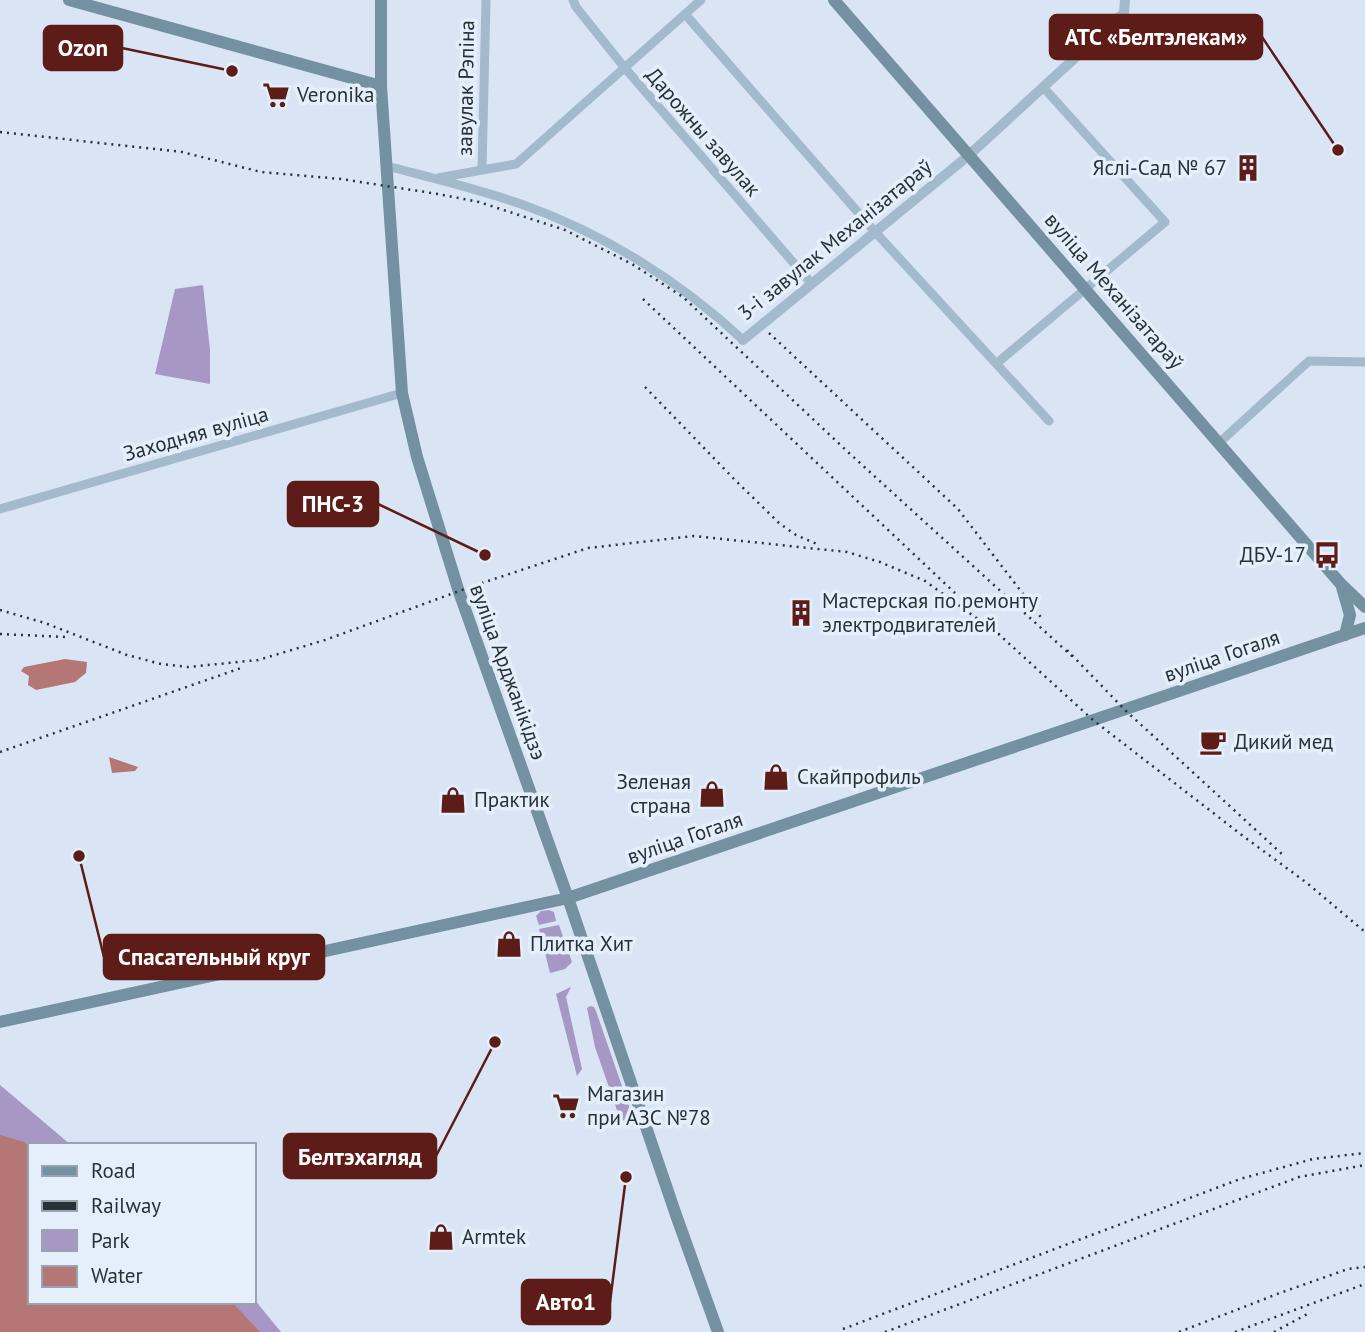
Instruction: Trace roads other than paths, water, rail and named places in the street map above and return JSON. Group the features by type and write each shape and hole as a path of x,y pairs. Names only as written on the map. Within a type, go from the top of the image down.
{"main road":[{"path":"69,0 381,86"},
{"name":"вуліца Арджанікідзэ","path":"381,0 381,86 402,393 416,457 459,592 718,1332"},
{"name":"вуліца Механізатараў","path":"834,0 1340,583 1365,607"},
{"path":"1340,583 1350,615 1345,635"},
{"name":"вуліца Гогаля","path":"0,1022 568,898 1365,628"}],"street":[{"name":"завулак Рэпіна","path":"435,178 482,170 486,0"},
{"name":"Дарожны завулак","path":"573,0 624,67 811,284"},
{"path":"482,170 516,164 701,0"},
{"name":"3-і завулак Механізатараў","path":"387,166 435,178 542,212 639,260 686,291 743,340 968,156 1124,13 1125,0"},
{"path":"685,14 876,233 1049,421"},
{"path":"997,363 1165,222 1043,87"},
{"path":"1220,442 1309,362 1365,362"},
{"name":"Заходняя вуліца","path":"0,509 402,393"}],"water":[{"path":"65,659 87,662 86,673 75,682 36,690 28,685 29,676 21,671 24,667"},
{"path":"109,757 138,767 135,771 112,773"},
{"path":"0,1135 28,1145 28,1304 234,1304 260,1332 0,1332"}],"railway":[{"path":"0,132 182,152 261,172 341,179 438,194 479,202 565,230 632,264 683,297 1074,658"},
{"path":"643,299 955,593"},
{"path":"769,333 958,509 1043,620"},
{"path":"645,387 779,523 796,535 817,544"},
{"path":"0,610 45,623 127,655 161,664 188,667 258,660 325,640 473,586 588,548 694,536 847,552 880,562 925,581 1000,635"},
{"path":"993,629 1093,720 1307,883 1365,932"},
{"path":"0,634 66,637"},
{"path":"1067,650 1125,710 1283,855"},
{"path":"0,752 241,668"},
{"path":"843,1329 1240,1179 1313,1159 1365,1153"},
{"path":"885,1332 1299,1177 1365,1165"},
{"path":"1179,1332 1348,1269 1365,1267"},
{"path":"1235,1332 1365,1284"},
{"path":"1274,1332 1311,1312"}],"place":[{"name":"Ozon","path":"232,71"},
{"name":"Veronika","path":"276,95"},
{"name":"АТС «Белтэлекам»","path":"1338,150"},
{"name":"Яслі-Сад № 67","path":"1248,168"},
{"name":"ПНС-3","path":"485,555"},
{"name":"ДБУ-17","path":"1327,555"},
{"name":"Мастерская по ремонту электродвигателей","path":"801,613"},
{"name":"Дикий мед","path":"1213,742"},
{"name":"Скайпрофиль","path":"776,777"},
{"name":"Зеленая страна","path":"712,794"},
{"name":"Практик","path":"453,800"},
{"name":"Спасательный круг","path":"79,856"},
{"name":"Плитка Хит","path":"509,944"},
{"name":"Белтэхагляд","path":"495,1042"},
{"name":"Магазин при АЗС №78","path":"566,1106"},
{"name":"Авто1","path":"626,1177"},
{"name":"Armtek","path":"441,1237"}]}
